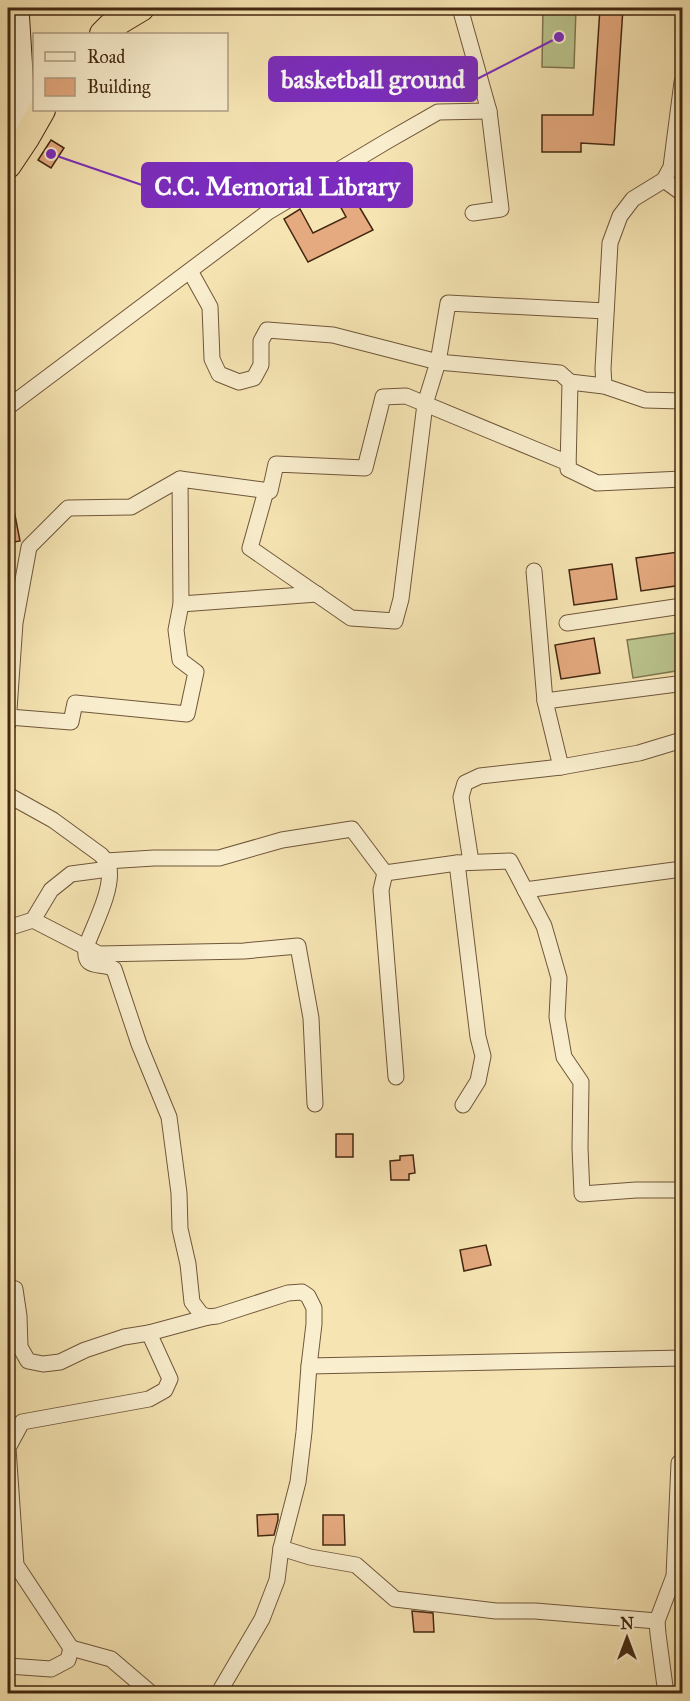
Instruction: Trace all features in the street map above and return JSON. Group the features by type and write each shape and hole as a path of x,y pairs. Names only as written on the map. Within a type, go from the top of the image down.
{"highway":[{"path":"104,33 111,26 141,8"},
{"path":"13,154 41,111"}],"main road":[{"path":"13,154 18,8"}],"street":[{"path":"460,8 489,111 501,209 473,213"},
{"path":"604,386 610,243 620,216 633,199 664,180 671,167 682,82"},
{"path":"8,406 268,212 438,112 489,111"},
{"path":"664,180 682,193"},
{"path":"190,271 210,307 212,359 219,374 239,382 254,378 261,365 261,341 267,330 333,335 438,362 560,373 570,382 604,386 645,400 682,401"},
{"path":"266,491 250,548 351,618 395,621 401,599 425,404 438,362 448,303 606,311"},
{"path":"570,382 568,469 597,483 682,479"},
{"path":"180,478 181,604 176,630 180,660 196,672 187,714 75,703 71,722 8,720 15,623 29,547 68,508 131,507 180,478 270,491 276,464 365,468 383,397 406,396 568,463"},
{"path":"534,571 545,701 561,766"},
{"path":"181,604 317,594"},
{"path":"567,623 682,606"},
{"path":"545,701 682,682"},
{"path":"464,1105 478,1081 483,1056 478,1037 464,863 461,797 465,783 480,776 639,753 682,740"},
{"path":"8,795 53,820 101,855 108,865 110,875 103,904 85,955 94,965 111,967 117,976 139,1044 169,1118 179,1193 180,1229 188,1264 192,1302 201,1314 208,1317"},
{"path":"8,928 33,920 51,890 71,874 108,865 154,858 219,858 282,840 352,829 385,873"},
{"path":"385,873 464,863 510,861 544,927 559,978 557,1017 564,1057 580,1082 582,1194 636,1190 682,1190"},
{"path":"525,890 682,869"},
{"path":"385,873 381,890 396,1077"},
{"path":"33,920 99,954 244,951 298,946 311,1018 315,1104"},
{"path":"8,1286 15,1289 20,1347 28,1361 44,1364 60,1362 110,1341 217,1316 288,1293 302,1292 308,1296 314,1308 314,1324 304,1432 298,1482 281,1548 277,1580 262,1619 218,1694"},
{"path":"149,1333 170,1379 165,1390 149,1399 22,1422 8,1448 16,1564 71,1648 111,1659 152,1694"},
{"path":"309,1366 682,1359"},
{"path":"666,1694 657,1621 678,1575 679,1463 682,1462"},
{"path":"281,1548 310,1557 356,1565 395,1599 496,1611 535,1611 657,1621"},
{"path":"8,1666 51,1669 68,1660 71,1648"}],"green space":[{"path":"543,8 576,8 574,68 542,67"},
{"path":"682,632 682,670 633,678 627,640"}],"building":[{"path":"600,8 623,8 614,145 581,143 581,152 542,152 542,115 593,115"},
{"path":"51,140 64,148 51,168 38,160"},
{"path":"347,186 373,230 308,262 284,219 300,209 313,233 346,217 333,193"},
{"path":"13,505 20,541 8,543 8,506"},
{"path":"678,552 682,585 641,591 636,558"},
{"path":"612,564 617,599 574,605 569,570"},
{"path":"594,638 600,673 561,679 555,645"},
{"path":"336,1134 353,1134 353,1157 336,1157"},
{"path":"413,1155 415,1173 409,1174 409,1180 391,1180 390,1161 400,1160 400,1156"},
{"path":"486,1245 491,1265 464,1271 460,1250"},
{"path":"278,1514 274,1535 258,1536 257,1515"},
{"path":"323,1515 344,1515 345,1545 323,1545"},
{"path":"412,1611 433,1613 434,1632 414,1632"}],"place":[{"name":"basketball ground","path":"559,37"},
{"name":"C.C. Memorial Library","path":"51,154"}]}
